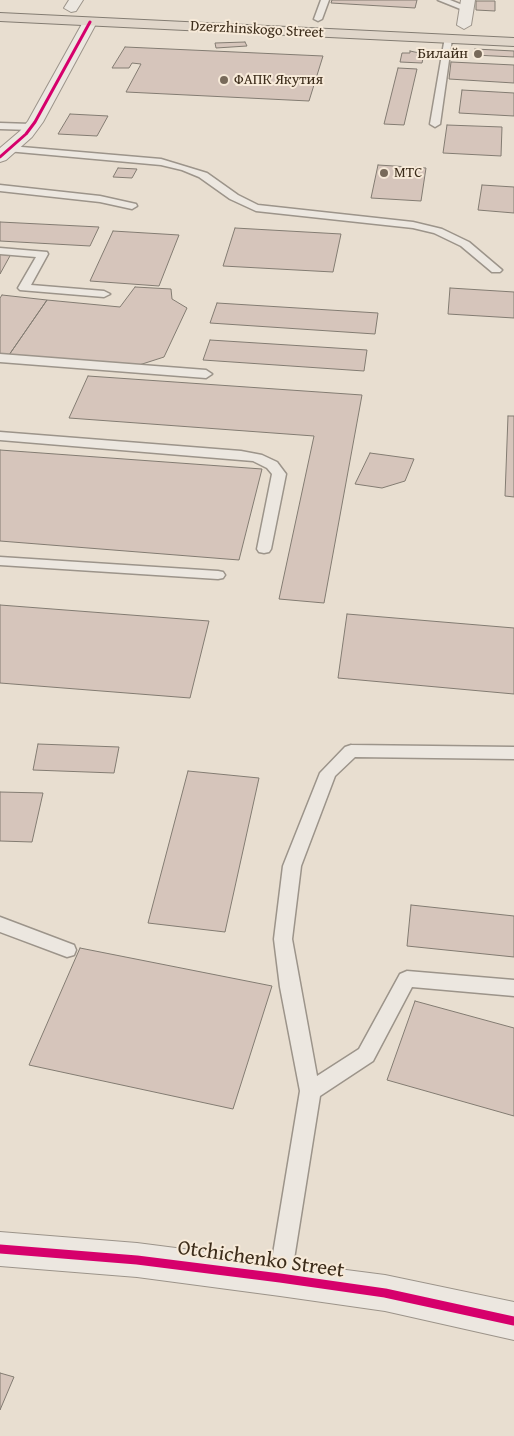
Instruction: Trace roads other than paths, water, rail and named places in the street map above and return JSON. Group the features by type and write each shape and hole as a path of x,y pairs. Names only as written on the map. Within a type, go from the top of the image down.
{"main road":[{"name":"Dzerzhinskogo Street","path":"0,4 73,4 323,19"},
{"name":"Dzerzhinskogo Street","path":"0,17 514,42"},
{"path":"459,25 480,26"}],"street":[{"path":"459,25 467,4"},
{"path":"5,153 31,127 90,22"},
{"name":"Otchichenko Street","path":"0,1249 137,1260 280,1278 385,1293 514,1321"}],"lane":[{"path":"323,19 325,0"},
{"path":"442,0 467,4"},
{"path":"435,124 448,39"},
{"path":"0,126 31,127"},
{"path":"5,153 161,162 185,168 202,175 234,197 256,208 413,225 438,231 465,244 496,270"},
{"path":"0,188 100,199 132,206"},
{"path":"0,251 43,254 24,288 104,294"},
{"path":"0,358 206,374"},
{"path":"0,436 257,458 272,465 279,474 264,549"},
{"path":"0,561 218,575"},
{"path":"280,1278 310,1091 290,987 284,939 292,866 328,772 351,751 514,753"},
{"path":"0,924 67,950"},
{"path":"310,1091 366,1055 407,979 514,988"}],"place":[{"name":"Билайн","path":"478,54"},
{"name":"ФАПК Якутия","path":"224,80"},
{"name":"МТС","path":"384,173"}]}
